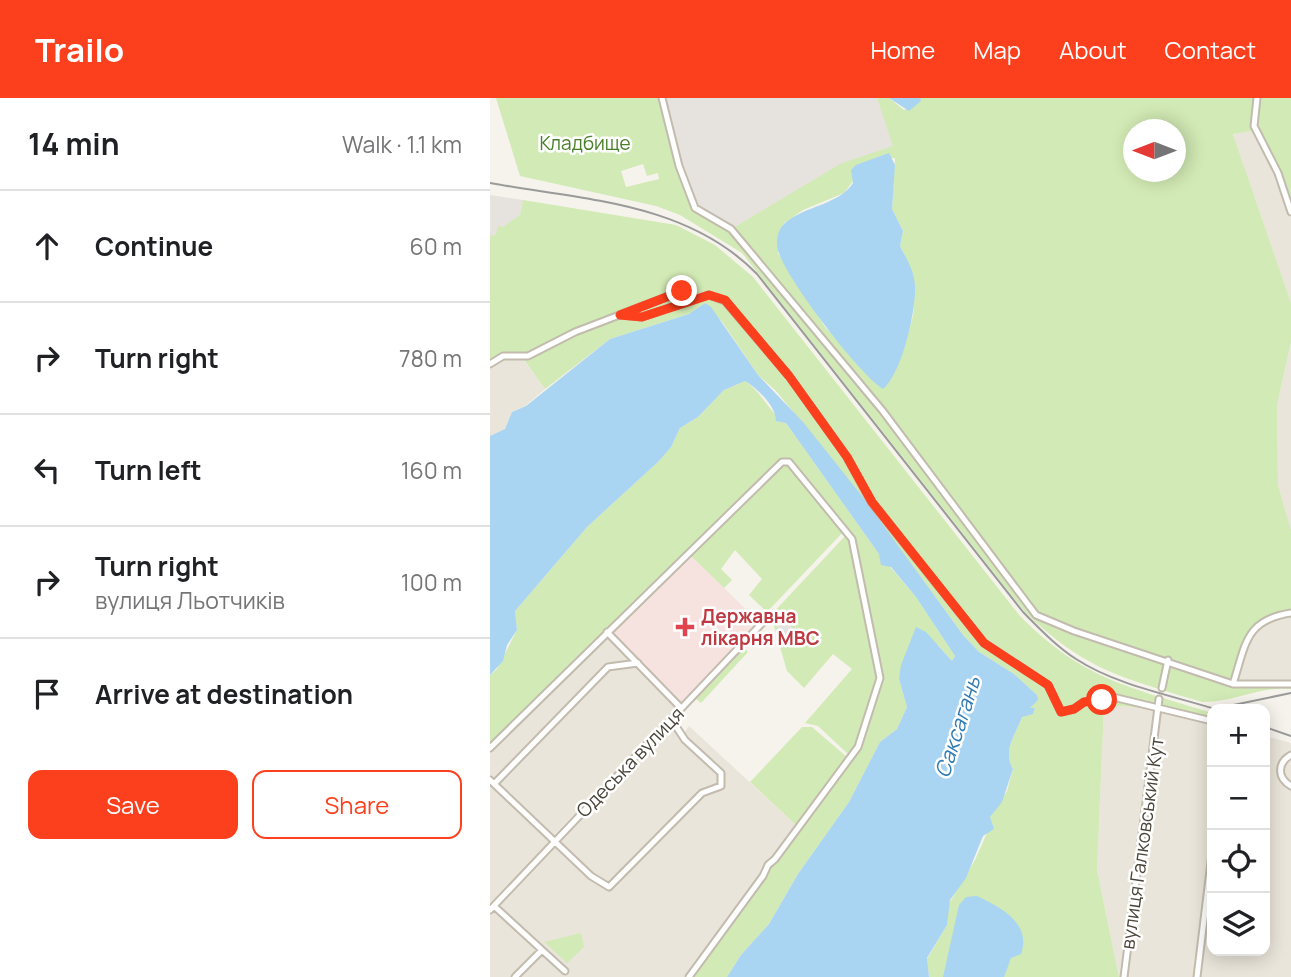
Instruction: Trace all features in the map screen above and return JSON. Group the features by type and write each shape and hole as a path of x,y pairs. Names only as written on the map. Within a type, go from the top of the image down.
{"street":[{"path":"662,98 695,208 731,229 882,410 1037,615 1074,631 1168,660 1233,684 1291,684"},
{"path":"1257,98 1254,125 1278,173 1291,212"},
{"path":"490,365 503,356 528,356 575,332 682,291"},
{"path":"620,315 642,317 709,295 725,300 789,376 847,457 872,502 984,643 1048,685 1061,712 1074,709 1084,702 1113,697 1207,720"},
{"path":"490,748 782,462 789,461 852,539 880,678 864,736 689,977"},
{"path":"1233,684 1248,641 1259,623 1265,618 1291,613"},
{"name":"Одеська вулиця","path":"565,971 492,908 766,618"},
{"path":"607,632 681,708"},
{"path":"1162,688 1168,660"},
{"path":"638,663 608,667 492,782 603,886 615,885 702,793 718,789 721,773 685,740 671,719"},
{"name":"вулиця Галковський Кут","path":"1124,977 1160,709 1159,699"},
{"path":"1291,755 1283,760 1280,770 1283,780 1291,786"},
{"path":"1197,977 1207,893"},
{"path":"515,977 542,950"}],"shaded area":[{"path":"662,98 877,98 894,146 842,164 731,229 701,213 691,198"},
{"path":"1256,130 1278,173 1291,212 1291,303 1233,134"},
{"path":"490,195 523,200 520,215 496,236 490,236"},
{"path":"1291,342 1291,530 1278,485 1277,405"},
{"path":"504,358 522,358 545,389 525,406 512,412 505,429 490,436 490,367"},
{"name":"Державна лікарня МВС","path":"690,555 759,622 681,704 611,632"},
{"path":"1291,613 1291,684 1233,684 1244,650 1259,623 1265,618"},
{"path":"788,617 794,634 778,640 777,622"},
{"path":"607,635 677,708 554,835 490,777 490,750"},
{"path":"1104,705 1160,709 1207,720 1207,956 1270,956 1270,737 1291,743 1291,977 1119,977 1097,870"},
{"path":"672,724 682,736 689,726 797,826 687,977 490,977 490,913"},
{"path":"490,783 550,840 490,906"}],"green space":[{"name":"Кладбище","path":"496,98 662,98 679,166 695,208 731,229 842,163 893,146 877,98 889,98 904,110 920,101 920,98 1291,98 1291,206 1258,130 1233,134 1291,303 1291,342 1277,405 1278,485 1291,530 1291,613 1264,619 1252,630 1233,683 1291,684 1291,689 1268,690 1202,702 1107,670 1067,647 1024,611 742,253 680,215 656,206 520,176","holes":["895,158 892,209 903,231 900,246 912,278 913,312 904,341 873,378 825,327 778,253 784,223 803,210 844,193 868,161","643,164 647,176 658,173 659,179 626,187 621,171"]},
{"path":"523,200 676,225 715,245 753,277 1020,616 1043,637 1087,668 1132,688 1207,711 1207,720 1160,709 1104,705 1097,870 1119,977 929,977 927,959 947,925 948,905 975,860 991,824 990,817 1007,791 1013,769 1009,755 1011,742 1022,717 1033,713 1035,708 1030,708 1037,700 1037,695 1014,674 979,652 963,635 856,489 776,391 758,375 723,323 705,303 689,314 610,339 545,389 519,353 502,354 490,362 490,236 496,235 498,226 503,227 520,215"},
{"path":"745,381 786,423 879,554 916,597 955,656 952,661 938,645 909,650 899,679 907,707 897,729 880,742 849,802 798,874 769,924 741,955 727,977 692,977 769,866 859,747 882,678 853,539 848,529 790,460 781,460 490,745 490,675 497,669 517,630 515,611 587,527 659,461 671,447 680,428 698,417 724,390"},
{"path":"786,462 845,530 767,612 749,595 762,579 735,550 721,569 732,580 724,588 690,555"},
{"path":"847,534 878,677 856,746 849,755 818,726 805,723 852,669 833,654 804,688 787,671 778,640 793,633 779,630 776,633 771,615"},
{"path":"742,646 748,652 701,703 695,698"},
{"path":"802,727 812,727 847,757 797,826 750,782"},
{"path":"581,933 584,947 567,963 544,942"}],"water":[{"path":"889,98 920,98 921,101 909,111"},
{"path":"889,153 895,165 892,209 903,231 900,246 912,270 915,297 902,356 883,389 842,347 810,304 785,266 777,241 780,229 793,217 830,201 847,190 853,183 851,170 856,165"},
{"name":"Саксагань","path":"705,303 711,307 758,375 803,422 862,496 963,635 979,652 1014,674 1037,695 1038,700 1030,708 1035,708 1033,714 1022,717 1011,742 1009,755 1013,769 1002,802 990,817 994,829 983,836 966,878 950,900 947,925 927,958 929,977 727,977 741,955 769,924 798,874 849,802 880,742 897,729 907,707 899,679 901,665 916,627 926,632 952,661 955,656 916,597 891,567 881,565 879,554 786,423 776,421 770,404 750,384 745,381 724,390 698,417 680,428 671,447 659,461 587,527 515,611 517,630 507,645 503,661 490,675 490,436 505,429 512,412 526,406 610,339 689,314"},
{"path":"977,896 1004,911 1018,925 1022,933 1021,954 1011,958 1004,977 943,977 959,905 966,897"}],"tram line":[{"path":"490,183 632,208 667,218 699,232 729,250 757,274 1023,612 1048,637 1076,659 1108,676 1207,707"},
{"path":"1238,704 1291,693"},
{"path":"1270,729 1291,736"}],"place":[{"name":"Державна лікарня МВС","path":"685,627"}],"route":[{"path":"682,291 620,315 642,317 709,295 725,300 789,376 847,457 872,502 984,643 1048,685 1055,694 1061,712 1074,709 1084,702 1102,700"}]}
